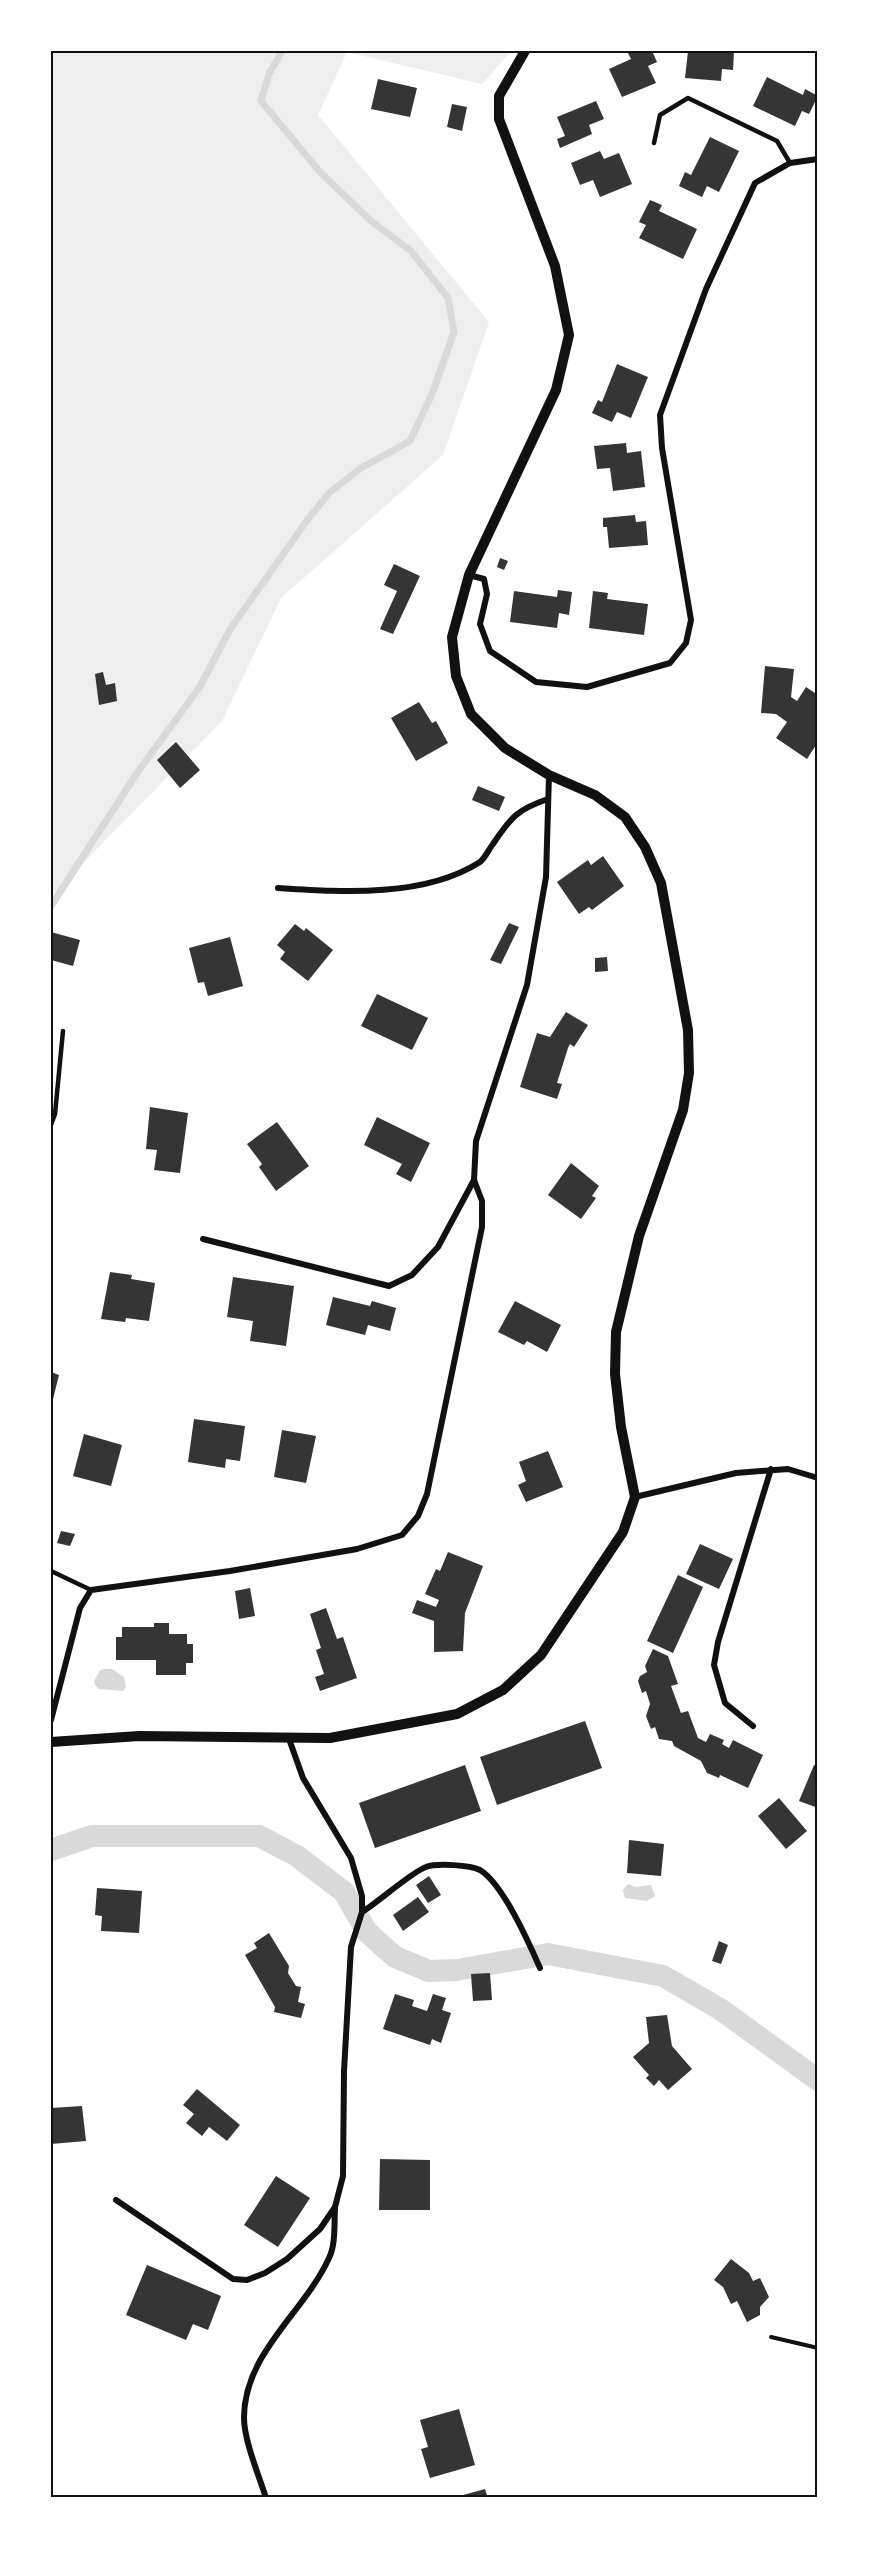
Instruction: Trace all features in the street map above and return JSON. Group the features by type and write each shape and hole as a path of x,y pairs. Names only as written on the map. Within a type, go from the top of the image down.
{"street":[{"path":"51,1742 139,1736 330,1738 457,1714 502,1690 541,1654 623,1532 635,1497 621,1427 615,1374 616,1332 639,1236 683,1110 689,1073 688,1030 661,883 645,847 625,817 595,795 549,775 505,748 471,714 456,676 452,637 470,575 556,390 569,335 555,266 499,119 499,96 525,51"},
{"path":"470,575 484,579 487,594 480,624 490,651 536,682 587,687 670,663 686,643 691,620 662,448 660,415 706,289 755,183 790,163 818,159"},
{"path":"51,1720 80,1608 91,1590 230,1571 357,1550 402,1535 418,1516 427,1494 482,1227 482,1201 474,1180 476,1141 527,986 546,877 549,775"},
{"path":"278,888 354,893 435,882 482,861 506,825 524,807 548,799"},
{"path":"203,1239 389,1286 412,1275 438,1247 474,1180"},
{"path":"635,1497 736,1473 771,1469 789,1469 818,1478"},
{"path":"753,1726 725,1703 714,1665 718,1642 771,1469"},
{"path":"266,2498 253,2459 244,2419 249,2385 267,2347 314,2286 331,2255 335,2207 344,2176 344,2071 351,1947 362,1912 362,1896 351,1858 303,1778 289,1739"},
{"path":"362,1912 424,1867 441,1864 479,1869 496,1885 531,1947 540,1968"},
{"path":"117,2200 232,2279 247,2280 265,2273 287,2259 320,2229 335,2207"}],"lane":[{"path":"654,143 660,115 688,99 777,141 790,163"},
{"path":"51,1125 55,1114 63,1031"},
{"path":"51,1571 91,1590"}],"path":[{"path":"771,2337 818,2348"}],"shaded area":[{"path":"51,51 511,51 482,84 347,52 318,115 489,322 443,455 281,598 222,721 51,896"},
{"path":"112,1669 124,1677 126,1687 123,1691 99,1689 95,1685 94,1681 100,1670"},
{"path":"628,1884 636,1887 651,1885 655,1896 647,1901 625,1898 623,1890"}],"building":[{"path":"627,51 652,51 657,62 648,66 656,83 622,97 609,69 631,59"},
{"path":"688,51 734,51 733,70 722,69 721,81 685,78"},
{"path":"767,77 803,95 805,89 818,96 809,114 802,111 795,126 753,106"},
{"path":"378,79 417,88 410,117 371,109"},
{"path":"596,101 604,119 589,125 592,134 560,148 557,139 565,136 557,117"},
{"path":"452,104 467,107 462,131 447,127"},
{"path":"710,137 739,151 719,192 707,186 702,197 679,186 685,172 691,175"},
{"path":"600,151 604,159 619,153 632,184 600,197 593,180 580,185 571,163"},
{"path":"650,200 662,205 659,211 697,229 683,259 639,238 646,225 639,222"},
{"path":"617,364 648,377 631,418 617,412 612,422 592,413 598,400 602,402"},
{"path":"626,443 627,453 641,451 645,487 613,491 610,468 597,469 594,446"},
{"path":"635,515 636,522 646,521 648,545 609,548 607,527 603,527 603,518"},
{"path":"500,558 508,561 504,570 497,567"},
{"path":"394,564 420,576 393,634 380,629 397,591 384,585"},
{"path":"558,590 572,592 569,615 559,613 557,628 510,622 514,591 557,597"},
{"path":"593,591 608,593 607,599 648,604 644,635 589,628"},
{"path":"765,666 794,669 791,697 797,701 806,687 818,695 818,742 807,759 776,738 787,722 776,714 761,713"},
{"path":"103,672 106,685 115,683 117,701 99,705 95,674"},
{"path":"419,702 432,723 436,721 448,743 416,761 391,718"},
{"path":"176,742 200,770 180,788 157,760"},
{"path":"478,786 505,797 499,811 472,800"},
{"path":"603,856 624,886 592,910 589,907 579,914 557,882 588,860 591,865"},
{"path":"509,923 519,927 501,964 490,960"},
{"path":"295,924 304,931 306,928 333,950 308,981 280,959 285,952 277,945"},
{"path":"51,932 80,940 73,966 51,960"},
{"path":"230,937 243,986 208,996 204,982 198,983 189,948"},
{"path":"607,957 608,971 595,972 595,958"},
{"path":"377,994 428,1018 412,1050 361,1026"},
{"path":"566,1012 588,1025 574,1047 570,1044 568,1048 557,1083 562,1084 557,1099 520,1087 537,1033 550,1037"},
{"path":"150,1107 188,1113 180,1173 154,1170 157,1150 146,1149"},
{"path":"377,1117 430,1143 411,1182 396,1174 402,1164 364,1145"},
{"path":"277,1122 309,1166 276,1191 259,1167 262,1164 247,1144"},
{"path":"571,1163 599,1186 592,1196 596,1198 581,1219 548,1195"},
{"path":"110,1272 132,1275 131,1279 155,1283 149,1321 126,1318 125,1322 101,1319"},
{"path":"233,1277 294,1286 286,1346 250,1341 253,1321 227,1317"},
{"path":"333,1297 370,1306 372,1301 396,1308 390,1331 368,1325 365,1335 326,1325"},
{"path":"515,1301 561,1325 547,1352 527,1341 524,1345 498,1332"},
{"path":"51,1372 59,1375 52,1403 51,1403"},
{"path":"194,1419 245,1426 240,1461 226,1459 225,1468 188,1462"},
{"path":"282,1430 316,1436 306,1483 274,1477"},
{"path":"84,1434 122,1445 111,1486 73,1476"},
{"path":"548,1451 563,1487 526,1502 518,1485 526,1481 519,1462"},
{"path":"61,1531 75,1534 70,1546 57,1543"},
{"path":"700,1544 733,1559 719,1589 686,1574"},
{"path":"448,1552 483,1566 465,1613 463,1651 434,1652 434,1621 412,1613 417,1600 436,1607 439,1600 425,1594 436,1569 440,1571"},
{"path":"678,1575 703,1587 673,1653 647,1641"},
{"path":"250,1588 255,1616 239,1619 235,1591"},
{"path":"326,1608 337,1639 343,1637 357,1678 320,1691 315,1677 324,1674 316,1650 321,1648 310,1614"},
{"path":"154,1623 169,1623 169,1634 187,1634 187,1644 193,1644 193,1663 186,1663 186,1675 156,1675 156,1660 116,1660 116,1637 122,1637 122,1627 154,1627"},
{"path":"653,1649 668,1656 678,1684 671,1686 681,1713 688,1711 698,1738 706,1742 710,1734 724,1740 722,1744 729,1748 733,1740 763,1755 748,1788 720,1775 719,1778 707,1773 701,1761 674,1746 672,1741 659,1739 655,1727 651,1729 646,1716 650,1704 646,1691 642,1693 638,1681 640,1676 647,1672 645,1666"},
{"path":"585,1721 602,1768 497,1805 480,1757"},
{"path":"465,1765 481,1811 375,1848 359,1803"},
{"path":"814,1765 818,1767 818,1808 799,1801"},
{"path":"779,1798 807,1831 786,1849 758,1816"},
{"path":"629,1840 664,1844 661,1876 627,1873"},
{"path":"429,1876 441,1895 428,1903 416,1885"},
{"path":"97,1888 142,1891 139,1933 101,1931 102,1916 95,1915"},
{"path":"418,1897 429,1912 403,1931 393,1915"},
{"path":"269,1933 289,1966 288,1973 296,1986 301,1987 298,2002 305,2004 301,2018 274,2012 275,2007 245,1955 257,1948 254,1943"},
{"path":"719,1941 728,1945 721,1964 712,1961"},
{"path":"490,1973 492,2000 473,2001 471,1974"},
{"path":"395,1994 414,2000 412,2006 427,2011 433,1994 446,1998 442,2010 451,2013 441,2043 432,2039 430,2045 383,2029"},
{"path":"667,2015 672,2046 692,2069 668,2090 659,2080 654,2086 646,2078 649,2075 633,2057 649,2043 646,2017"},
{"path":"197,2089 240,2125 227,2141 209,2127 202,2136 186,2123 194,2114 183,2105"},
{"path":"82,2106 86,2141 51,2144 51,2108"},
{"path":"380,2159 430,2160 430,2210 379,2210"},
{"path":"276,2176 310,2198 278,2247 244,2225"},
{"path":"731,2259 749,2273 753,2281 760,2278 769,2297 760,2307 760,2315 747,2322 737,2301 731,2304 723,2287 714,2280"},
{"path":"147,2265 221,2296 208,2330 193,2324 186,2340 126,2315"},
{"path":"459,2409 475,2465 430,2478 421,2449 428,2447 420,2420"},
{"path":"485,2489 488,2498 456,2498 456,2497"}],"waterway":[{"path":"51,906 137,773 199,688 231,628 308,519 329,493 361,468 410,441 432,394 454,332 448,298 411,251 371,221 320,172 261,101 269,74 282,51"},
{"path":"51,1850 92,1836 259,1836 297,1856 344,1892 367,1932 395,1957 429,1971 457,1970 548,1954 663,1976 720,2009 818,2080"}]}
